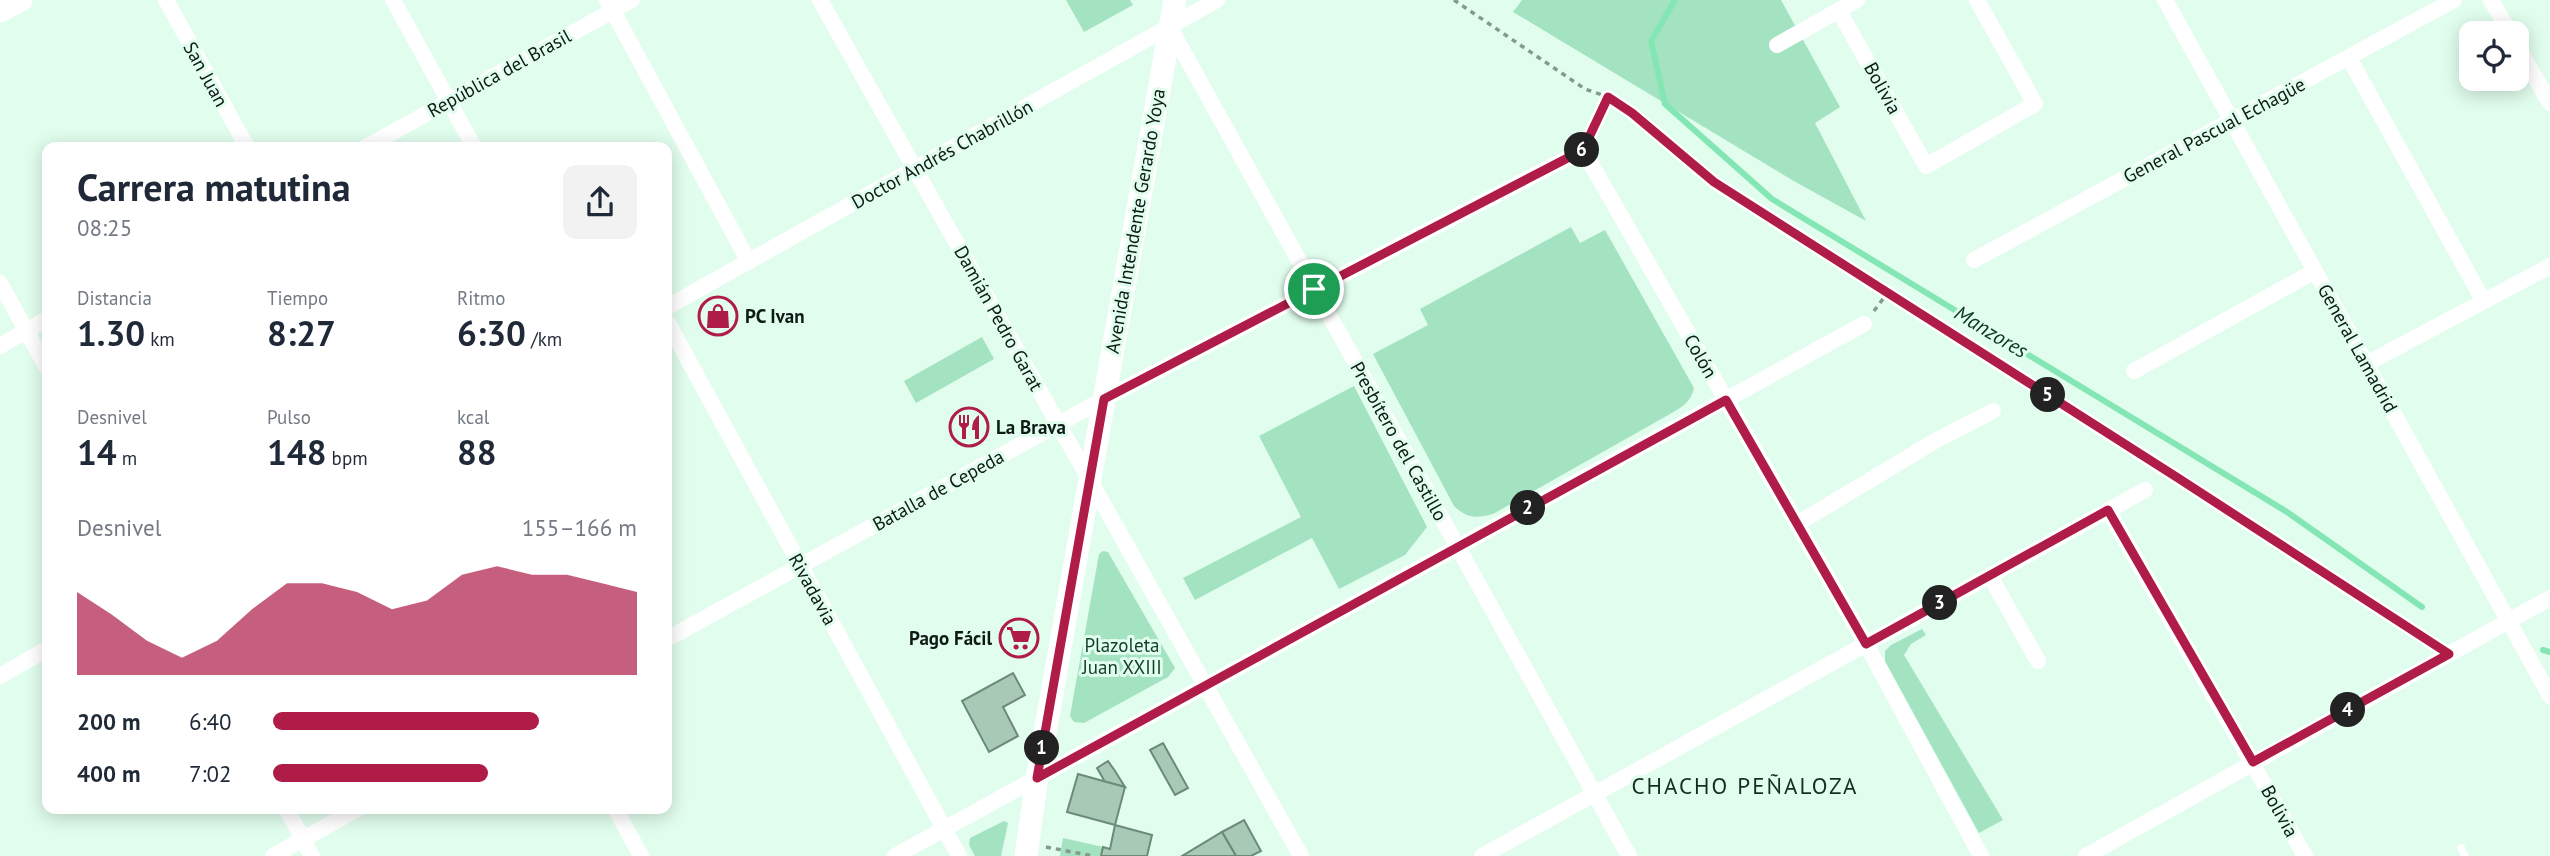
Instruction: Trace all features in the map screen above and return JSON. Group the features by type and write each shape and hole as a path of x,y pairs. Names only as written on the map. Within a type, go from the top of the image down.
{"main road":[{"path":"0,12 21,0"},
{"name":"Avenida Intendente Gerardo Yoya","path":"1027,850 1037,778 1175,0"}],"street":[{"name":"San Juan","path":"166,0 244,142"},
{"path":"393,0 471,142"},
{"name":"República del Brasil","path":"375,142 610,5 632,0"},
{"name":"Damián Pedro Garat","path":"820,0 1301,856"},
{"name":"Doctor Andrés Chabrillón","path":"672,304 1217,0"},
{"path":"1777,45 1857,0"},
{"name":"Bolivia","path":"1839,11 1926,166 2035,104 1978,0"},
{"name":"General Lamadrid","path":"2165,0 2550,696"},
{"name":"General Pascual Echagüe","path":"1974,260 2454,0"},
{"path":"2491,0 2503,21"},
{"path":"610,5 748,262"},
{"name":"Presbítero del Castillo","path":"1169,26 1629,856"},
{"path":"2349,58 2483,300"},
{"path":"2529,67 2550,103"},
{"name":"Batalla de Cepeda","path":"672,636 1104,399 1583,150"},
{"name":"Colón","path":"1583,150 1866,644 1981,856"},
{"path":"2367,364 2550,265"},
{"path":"2134,371 2315,271"},
{"path":"0,283 42,358"},
{"path":"0,346 42,322"},
{"path":"895,856 1864,324"},
{"name":"Rivadavia","path":"672,330 959,856"},
{"path":"1797,524 1935,441 1993,411"},
{"path":"1482,856 2145,490"},
{"name":"Bolivia","path":"2108,510 2305,856"},
{"path":"1990,576 2038,661"},
{"path":"2086,856 2550,598"},
{"path":"0,676 42,652"},
{"path":"289,814 312,856"},
{"path":"273,856 348,814"},
{"path":"618,814 642,856"}],"path":[{"path":"1454,0 1585,89 1608,97 1632,113 1714,182 2449,654"},
{"path":"1583,150 1608,97"},
{"path":"1864,324 1888,292"},
{"path":"1027,850 1093,856"}],"green space":[{"path":"1066,0 1130,0 1133,5 1084,32"},
{"path":"1522,0 1781,0 1840,107 1815,123 1866,221 1792,180 1513,12"},
{"path":"1571,227 1580,243 1605,230 1694,388 1693,393 1685,404 1674,411 1493,514 1477,517 1468,515 1454,506 1373,354 1428,325 1420,309"},
{"path":"982,337 994,359 916,403 904,381"},
{"path":"1354,386 1427,527 1405,555 1339,589 1312,538 1195,600 1183,578 1301,517 1259,436"},
{"name":"Plazoleta Juan XXIII","path":"1108,552 1175,668 1168,677 1084,723 1074,722 1070,716 1099,554"},
{"path":"1922,629 1926,635 1911,644 1904,655 2003,820 1979,833 1885,661 1885,651 1891,645"},
{"path":"1004,821 1008,823 1001,856 975,856 969,845 970,838"},
{"path":"1063,838 1103,847 1101,856 1060,856"}],"building":[{"path":"1013,673 1025,695 1003,707 1018,736 989,752 962,701"},
{"path":"1163,743 1188,788 1175,795 1150,750"},
{"path":"1108,761 1125,787 1105,782 1097,768"},
{"path":"1078,774 1125,787 1115,825 1067,812"},
{"path":"1244,820 1261,851 1251,856 1236,856 1222,832"},
{"path":"1115,825 1152,835 1147,856 1101,856 1103,847 1110,849"},
{"path":"1222,832 1236,856 1182,856"}],"waterway":[{"name":"Manzores","path":"1675,0 1651,41 1665,104 1772,199 2287,512 2422,607"},
{"name":"Manzores","path":"2543,650 2550,652"}],"place":[{"name":"PC Ivan","path":"718,316"},
{"name":"La Brava","path":"969,427"},
{"name":"Pago Fácil","path":"1019,638"}],"district":[{"name":"CHACHO PEÑALOZA","path":"1745,786"}],"route":[{"path":"1608,97 1632,113 1714,182 2449,654 2253,762 2108,510 1866,644 1726,400 1037,778 1104,399 1314,289 1583,150 1608,97"}]}
